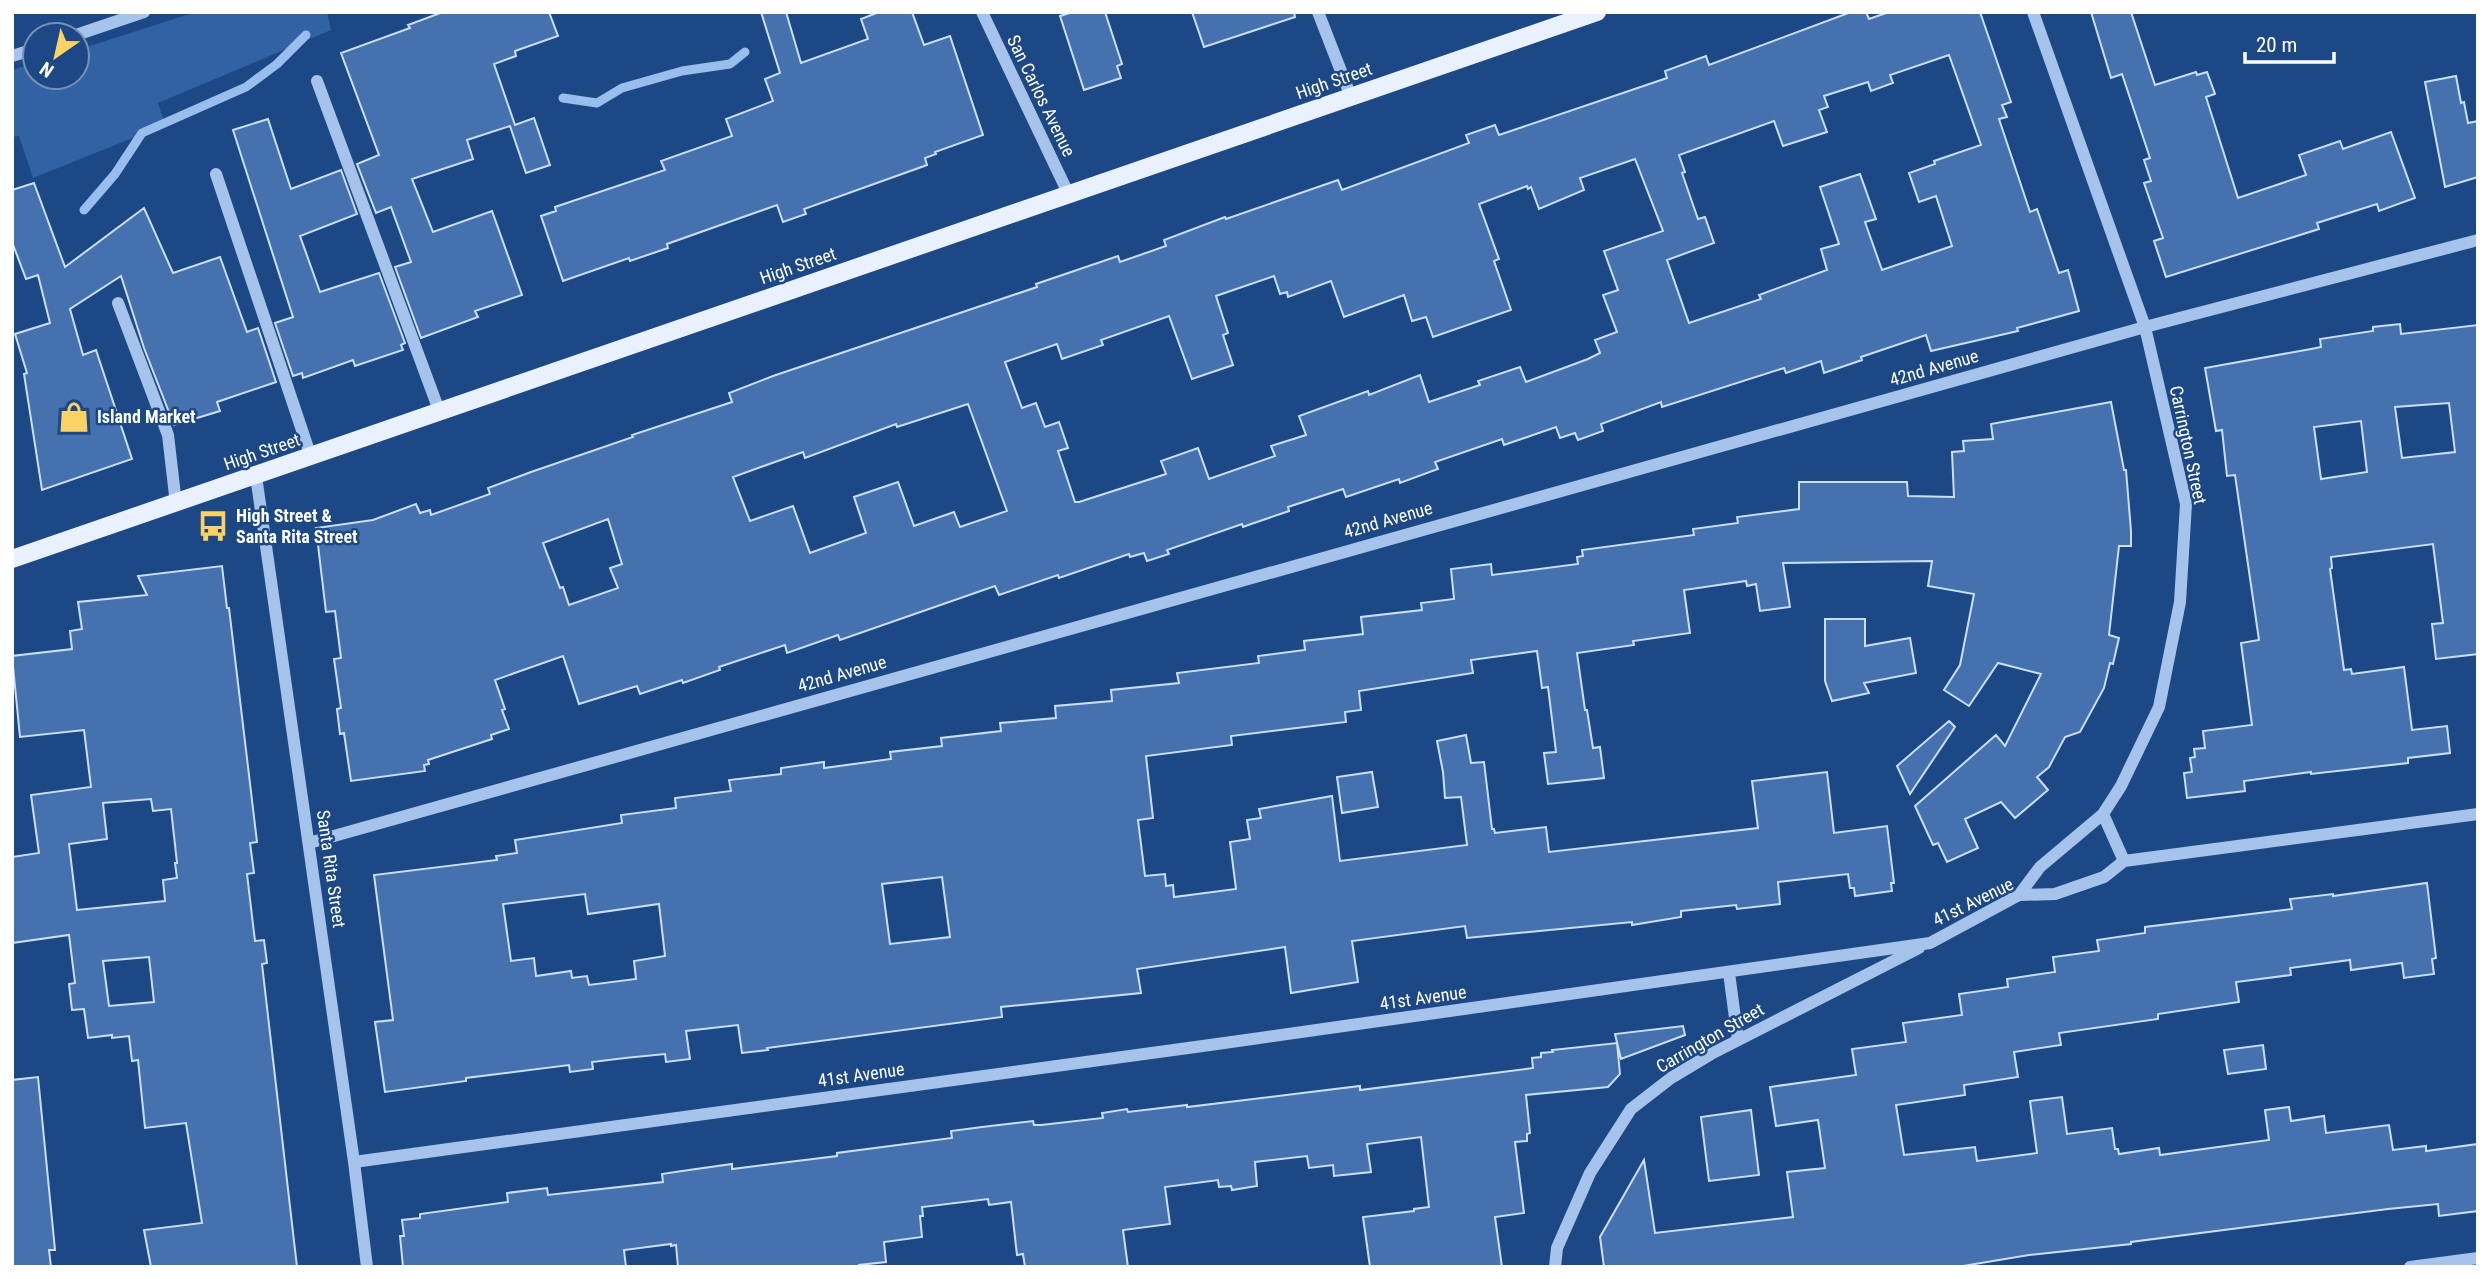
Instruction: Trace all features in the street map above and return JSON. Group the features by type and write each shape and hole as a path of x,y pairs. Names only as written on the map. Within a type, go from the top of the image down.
{"main road":[{"name":"High Street","path":"12,559 1597,12"}],"street":[{"path":"91,30 144,12"},
{"name":"San Carlos Avenue","path":"982,12 1069,195"},
{"path":"1318,12 1351,97"},
{"name":"Carrington Street","path":"2019,895 2040,867 2103,814 2159,707 2180,602 2186,504 2145,327 2033,12"},
{"path":"317,81 440,413"},
{"path":"216,174 311,457"},
{"name":"42nd Avenue","path":"309,843 2145,327 2478,240"},
{"path":"118,303 168,435 176,504"},
{"name":"Santa Rita Street","path":"256,476 367,1267"},
{"path":"2103,814 2124,861"},
{"name":"41st Avenue","path":"354,1162 1930,943 2019,895 2054,894 2104,877 2124,861 2478,814"},
{"name":"Carrington Street","path":"1555,1267 1557,1248 1590,1173 1631,1110 1671,1078 1738,1040 1930,943"},
{"path":"1729,973 1738,1040"},
{"path":"2410,1267 2478,1258"}],"shaded area":[{"path":"196,12 327,12 331,30 158,103 165,125 33,178 19,136 12,137 12,70 21,67 21,91 91,91 91,46"}],"building":[{"path":"443,12 549,12 558,36 515,51 516,56 494,64 515,125 534,118 550,165 526,173 510,126 467,140 473,159 412,179 433,232 492,211 522,295 475,311 478,317 421,338 395,267 411,262 391,207 376,213 357,164 379,155 341,53 410,28 408,25"},
{"path":"761,12 786,12 801,63 868,39 861,19 879,12 912,12 924,45 950,36 983,135 935,152 936,154 925,158 927,165 804,209 806,214 783,222 777,205 667,244 668,248 630,261 629,258 563,281 541,216 556,211 555,207 665,170 661,161 732,136 726,119 773,101 765,79 780,73"},
{"path":"1073,12 1105,12 1122,64 1117,66 1121,78 1084,90 1060,16"},
{"path":"1192,12 1294,12 1295,17 1204,47"},
{"path":"1851,12 1866,12 1869,19 1889,12 1980,12 2011,102 2002,105 2007,117 1999,119 2030,212 2037,209 2059,273 2068,270 2079,311 2017,328 2018,331 1931,351 1926,335 1824,373 1821,361 1786,373 1784,368 1662,407 1661,402 1601,424 1603,431 1578,440 1575,433 1560,438 1556,427 1504,445 1502,439 1435,462 1438,469 1400,483 1399,479 1346,497 1343,489 1288,507 1289,511 1243,527 1242,524 1167,550 1169,554 1147,561 1144,553 1130,557 1129,554 999,595 995,586 840,640 838,635 787,653 785,645 719,667 720,670 683,683 682,680 640,694 637,686 579,704 563,656 495,680 509,729 491,735 492,739 428,760 429,764 424,765 425,771 351,781 344,733 340,734 337,709 341,708 334,659 341,658 335,611 326,612 316,528 373,520 416,504 420,513 430,510 431,515 490,494 488,488 633,437 632,435 732,402 729,393 773,376 1037,287 1036,284 1118,256 1120,262 1166,246 1164,240 1225,217 1226,219 1338,180 1342,190 1469,143 1466,135 1495,125 1499,135 1667,78 1665,71 1706,56 1709,65","holes":["1949,55 1981,145 1934,161 1935,164 1909,173 1919,202 1936,196 1952,246 1882,270 1865,222 1876,219 1860,174 1820,187 1839,244 1821,249 1827,270 1759,295 1761,299 1689,323 1667,260 1714,243 1705,217 1698,219 1682,173 1685,172 1679,155 1774,121 1783,146 1827,132 1819,110 1828,107 1824,96 1868,82 1871,91 1893,83 1890,75","1635,159 1663,231 1604,251 1618,290 1603,295 1617,332 1595,340 1600,353 1526,382 1520,367 1478,381 1480,385 1429,402 1420,375 1369,395 1368,391 1299,416 1306,435 1271,446 1275,456 1209,479 1198,448 1161,461 1166,474 1075,502 1058,451 1068,448 1059,422 1045,427 1036,403 1022,408 1005,362 1057,344 1062,359 1103,345 1101,340 1169,316 1192,379 1233,365 1223,335 1228,333 1216,296 1274,276 1280,294 1287,292 1288,297 1331,281 1344,317 1404,295 1412,321 1426,317 1433,337 1511,310 1494,261 1499,259 1479,204 1527,186 1528,189 1531,187 1539,209 1584,190 1580,178","968,404 1007,511 960,527 954,512 914,526 898,482 854,497 866,533 810,553 793,506 750,521 733,477 803,452 805,458 896,424 897,427","608,519 622,564 610,568 618,588 569,605 543,543"]},
{"path":"2091,12 2131,12 2155,85 2196,72 2197,75 2207,72 2215,94 2206,97 2238,198 2306,175 2299,155 2340,141 2343,149 2391,132 2415,198 2379,211 2377,204 2317,223 2319,229 2166,277 2154,241 2163,238 2144,183 2151,181 2144,160 2150,158 2122,74 2111,78"},
{"path":"2456,76 2468,123 2478,121 2478,177 2445,187 2425,82"},
{"path":"268,119 291,189 341,170 357,214 300,236 320,292 379,273 405,343 401,345 403,350 355,366 353,360 303,378 302,373 293,376 275,323 293,317 233,130"},
{"path":"34,183 65,267 144,208 173,273 220,257 247,332 258,328 276,382 217,402 220,411 174,425 144,348 121,276 70,309 83,355 96,350 132,459 42,490 24,374 27,373 15,334 50,323 38,275 26,279 12,242 12,190"},
{"path":"2400,324 2401,334 2478,325 2478,654 2436,659 2432,624 2443,623 2433,544 2331,557 2330,569 2344,670 2351,669 2352,674 2404,667 2412,730 2447,726 2450,753 2408,758 2408,763 2244,781 2245,791 2187,798 2184,773 2192,772 2190,758 2195,757 2194,749 2205,748 2203,731 2252,725 2241,643 2259,640 2235,475 2227,476 2222,430 2216,431 2205,368 2321,347 2320,339 2373,331 2373,327","holes":["2449,403 2455,452 2402,458 2395,407","2361,421 2367,472 2321,479 2314,427"]},
{"path":"2111,402 2126,470 2131,546 2119,546 2109,635 2119,638 2113,664 2110,663 2104,688 2080,732 2065,737 2049,767 2037,777 2048,790 2015,818 2001,802 1965,819 1978,848 1947,862 1938,843 1933,845 1915,806 1996,735 2005,746 2041,674 1998,663 1969,706 1944,690 1960,665 1974,594 1928,586 1932,561 1783,563 1790,607 1760,611 1756,584 1747,586 1746,581 1684,590 1690,633 1577,653 1593,748 1600,747 1604,778 1548,784 1544,753 1556,752 1548,687 1542,688 1537,651 1471,660 1473,673 1359,691 1361,710 1345,712 1346,722 1231,736 1232,745 1146,756 1153,818 1138,820 1145,876 1165,874 1166,886 1173,885 1174,897 1236,889 1230,842 1250,839 1247,820 1261,818 1259,809 1332,796 1340,861 1467,845 1461,797 1445,798 1437,741 1466,735 1471,763 1484,762 1492,829 1495,833 1546,827 1549,852 1758,828 1752,781 1827,772 1834,833 1887,826 1894,883 1891,883 1892,891 1855,896 1854,888 1850,888 1848,874 1778,882 1780,904 1737,909 1736,905 1681,911 1681,917 1632,925 1632,922 1467,938 1465,926 1352,941 1358,982 1291,993 1285,947 1137,969 1141,993 1001,1007 1002,1017 742,1053 738,1025 686,1031 690,1059 666,1062 665,1054 625,1058 592,1062 593,1069 570,1072 569,1065 385,1092 375,1022 393,1020 374,875 497,860 496,856 517,853 515,840 622,823 621,815 676,808 675,798 731,791 729,780 781,774 781,768 824,762 824,768 891,759 890,752 942,746 941,738 1001,731 1000,723 1056,718 1055,706 1112,701 1111,690 1179,683 1177,673 1259,663 1258,656 1305,650 1304,641 1363,634 1361,617 1422,610 1421,603 1454,599 1451,569 1491,564 1492,575 1578,564 1577,557 1583,556 1582,550 1694,535 1693,529 1738,523 1737,517 1799,509 1799,482 1907,482 1908,496 1954,497 1952,452 1964,451 1963,441 1993,439 1991,424","holes":["942,877 950,937 890,944 882,884","585,894 588,914 659,904 665,956 634,961 636,979 589,985 587,976 572,978 571,971 536,976 534,958 511,961 503,904"]},
{"path":"222,566 257,842 250,843 254,873 247,874 255,941 264,940 267,963 262,964 297,1267 151,1267 144,1230 202,1223 186,1123 145,1128 138,1060 132,1061 129,1036 88,1038 84,1009 72,1010 69,984 75,983 69,935 12,943 12,857 39,853 31,795 91,787 84,730 20,737 12,656 72,649 70,631 82,629 78,602 147,595 138,576","holes":["151,799 153,811 171,809 177,878 163,880 165,901 77,910 69,844 107,839 103,803","149,957 154,1002 109,1006 103,961"]},
{"path":"1825,619 1865,619 1865,646 1910,638 1916,673 1864,683 1869,693 1832,701 1825,681"},
{"path":"1949,721 1955,727 1910,794 1897,766"},
{"path":"1372,772 1378,807 1342,813 1337,777"},
{"path":"2427,883 2436,958 2432,959 2434,974 2404,978 2402,963 2351,970 2350,960 2290,968 2291,975 2236,982 2239,1002 2158,1014 2158,1019 2059,1033 2061,1045 2014,1052 2018,1077 1964,1085 1965,1095 1896,1105 1904,1155 1975,1147 1977,1161 2037,1153 2030,1101 2062,1097 2067,1134 2112,1128 2115,1149 2118,1149 2119,1154 2159,1148 2160,1155 2269,1140 2265,1110 2289,1107 2291,1121 2324,1116 2326,1133 2389,1125 2393,1150 2426,1146 2426,1151 2478,1144 2478,1211 2439,1216 2438,1204 2388,1209 2029,1255 1957,1267 1604,1267 1600,1237 1644,1160 1655,1233 1793,1217 1787,1172 1825,1168 1818,1120 1776,1126 1770,1087 1856,1075 1852,1049 1906,1042 1903,1023 1962,1015 1959,994 2008,987 2007,979 2055,972 2053,957 2099,951 2097,940 2145,933 2145,927 2292,909 2290,899"},
{"path":"1683,1026 1685,1035 1621,1059 1615,1034"},
{"path":"1617,1043 1620,1074 1608,1087 1526,1095 1530,1133 1527,1134 1527,1141 1515,1142 1524,1213 1495,1217 1502,1267 1370,1267 1363,1217 1429,1207 1421,1137 1367,1144 1371,1172 1334,1176 1333,1165 1309,1168 1307,1156 1255,1162 1257,1186 1232,1190 1231,1186 1219,1187 1218,1180 1165,1187 1170,1224 1123,1230 1128,1267 1025,1267 1023,1254 1017,1255 1011,1202 989,1205 988,1199 922,1207 922,1237 884,1242 886,1262 859,1267 678,1267 676,1245 671,1244 624,1250 626,1267 403,1267 400,1236 404,1236 402,1220 420,1218 420,1214 508,1202 507,1193 547,1188 548,1195 663,1182 662,1174 732,1164 732,1169 837,1156 837,1153 952,1138 951,1131 1033,1121 1034,1125 1041,1125 1103,1118 1102,1113 1127,1109 1128,1112 1187,1107 1360,1086 1360,1090 1533,1068 1532,1058 1541,1057 1541,1053"},
{"path":"2263,1045 2266,1069 2228,1074 2224,1050"},
{"path":"38,1077 55,1250 49,1250 51,1267 12,1267 12,1080"},
{"path":"1751,1110 1759,1175 1709,1181 1701,1117"}],"waterway":[{"path":"84,210 115,174 142,133 246,87 277,64 306,35"},
{"path":"563,98 597,103 622,88 682,71 730,64 745,52"}],"place":[{"name":"Island Market","path":"74,417"},
{"name":"High Street & Santa Rita Street","path":"213,526"}]}
